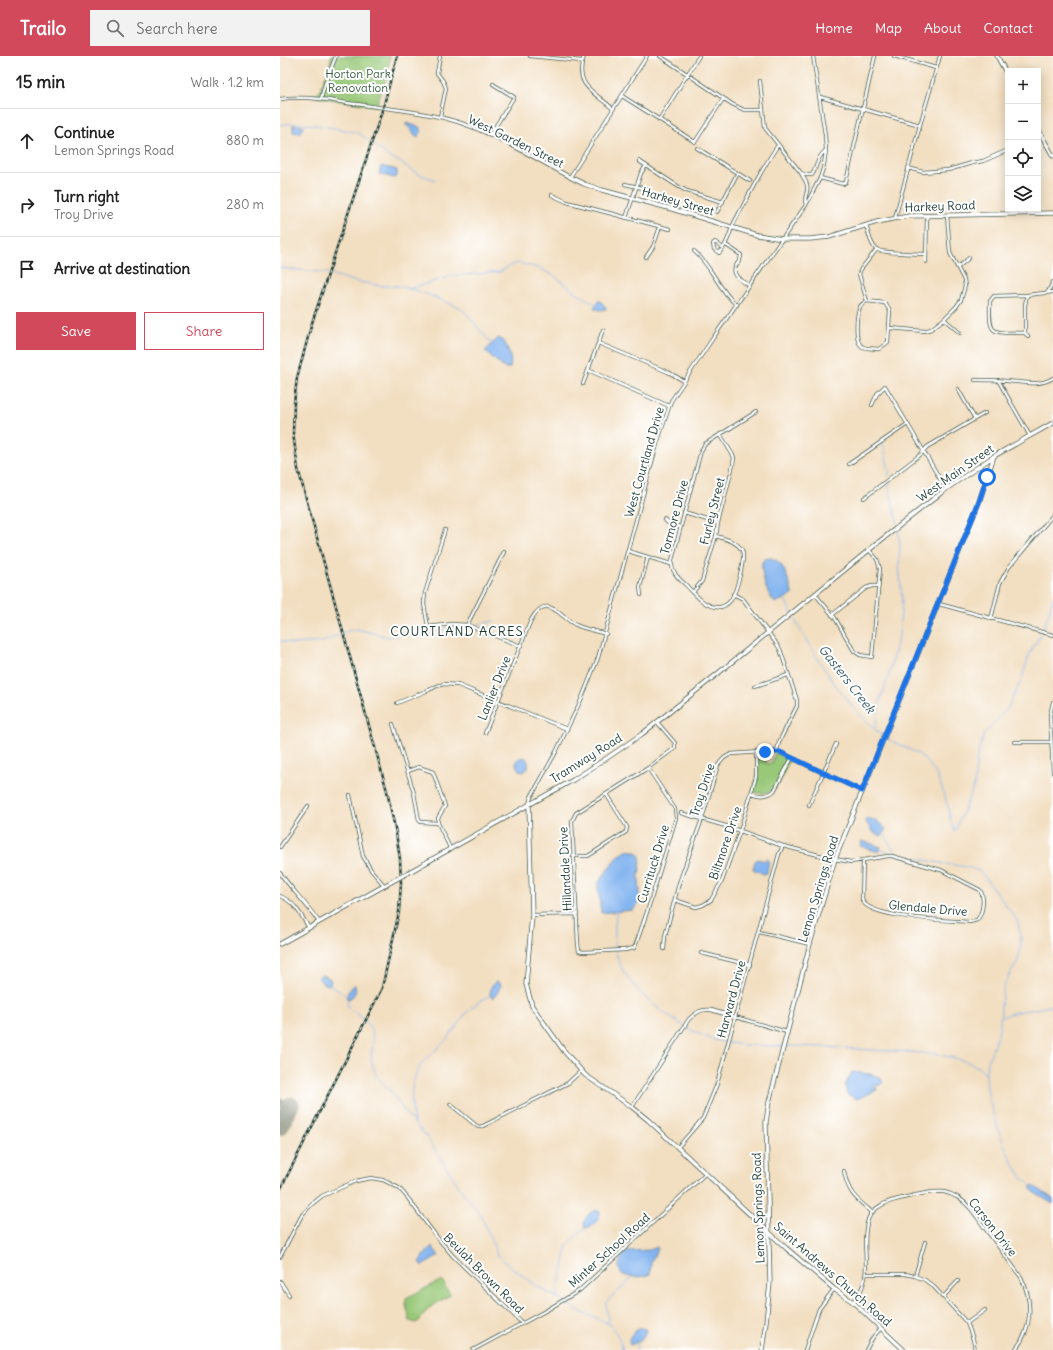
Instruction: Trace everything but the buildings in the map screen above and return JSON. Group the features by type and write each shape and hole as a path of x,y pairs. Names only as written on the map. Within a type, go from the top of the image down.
{"street":[{"path":"321,99 336,56"},
{"path":"440,56 436,72 446,88 440,117"},
{"path":"530,56 582,61"},
{"path":"584,56 582,61 582,77 584,84 613,109"},
{"name":"West Garden Street","path":"280,99 321,99 440,117 466,125 490,135 570,177 647,56"},
{"path":"660,56 740,109 762,110"},
{"path":"659,120 700,56"},
{"name":"West Courtland Drive","path":"529,804 534,791 567,729 592,673 606,634 657,444 669,406 684,381 806,205 820,178 826,150 825,130 813,56"},
{"path":"820,178 838,184 843,184 846,182 875,56"},
{"path":"894,56 936,68"},
{"path":"895,218 940,56"},
{"path":"997,56 1005,71"},
{"path":"760,81 765,128 801,173 807,185 807,192 804,200 806,205"},
{"path":"490,135 514,97 493,84"},
{"path":"622,96 695,142 723,99"},
{"path":"820,96 920,125"},
{"path":"1041,134 1053,156"},
{"path":"723,248 726,245 732,227 757,178 778,145"},
{"path":"697,148 750,181"},
{"path":"801,173 812,175 820,156 826,150"},
{"path":"908,168 923,172 948,170 972,163 983,162 1005,151"},
{"path":"639,161 688,191 723,202"},
{"path":"626,218 640,173 646,166"},
{"path":"716,212 738,174"},
{"name":"Harkey Street","path":"570,177 584,184 762,237 783,239"},
{"path":"625,184 647,190"},
{"path":"552,195 567,202 670,230"},
{"name":"Harkey Road","path":"783,239 829,237 895,218 947,214 1053,213"},
{"path":"890,328 928,330 933,328 959,304 963,296 964,280 950,253 947,214"},
{"path":"926,262 928,215"},
{"path":"866,226 872,242 877,249 886,252 926,254"},
{"path":"646,257 653,247 660,227"},
{"path":"726,245 741,255 741,259 735,268 735,274 737,278 750,286"},
{"path":"867,301 859,274 861,269 877,249"},
{"path":"694,251 706,262 727,295 736,305"},
{"path":"958,267 969,258"},
{"path":"1048,292 1053,282"},
{"path":"1028,336 1025,333 998,332 992,329 989,322 990,300 994,296 1053,292"},
{"path":"1025,333 1025,305 1027,294"},
{"path":"867,301 886,303 890,311 888,342 879,348 863,347 859,343 857,335 858,310 862,304 867,301"},
{"path":"944,319 960,333"},
{"path":"583,384 603,330"},
{"path":"598,343 668,372 684,381"},
{"path":"588,370 669,406"},
{"path":"975,380 998,380 1039,384 1045,383 1053,378"},
{"path":"998,380 1031,436"},
{"path":"872,405 876,394 885,386 946,489"},
{"path":"958,389 975,419"},
{"name":"Tormore Drive","path":"716,536 730,540 737,544 743,552 744,562 731,600 725,606 716,608 703,602 673,571 671,564 701,451 705,444 756,412"},
{"path":"864,498 927,447 985,413"},
{"name":"West Main Street","path":"873,547 946,489 994,456 1053,423"},
{"path":"849,464 907,425"},
{"name":"Furley Street","path":"693,592 702,582 716,536 734,457 720,434"},
{"name":"Lemon Springs Road","path":"762,1350 769,1302 766,1122 769,1102 787,1032 810,944 835,859 900,696 939,604 979,502 994,456"},
{"path":"684,513 718,523"},
{"path":"991,619 1000,582 1009,568 1053,515"},
{"path":"665,520 668,523 680,527"},
{"path":"445,530 425,593 424,604 428,626 452,624 467,625 521,646"},
{"name":"Tramway Road","path":"280,944 573,780 610,756 657,722 873,547"},
{"path":"815,594 832,615 854,651 860,655 872,657 880,566 877,559 869,550"},
{"path":"628,551 671,564"},
{"path":"467,625 504,552"},
{"path":"641,595 640,587 648,557"},
{"path":"832,615 866,588 879,586"},
{"path":"733,594 743,599 780,649 797,700 797,706 779,742 777,751"},
{"path":"939,604 1053,635"},
{"name":"Lanlier Drive","path":"485,733 535,614 540,609 547,607 554,608 577,625 606,634"},
{"path":"755,686 788,674"},
{"path":"397,703 444,684 466,687 567,729"},
{"path":"1053,702 1050,715 1053,773"},
{"name":"Hillandale Drive","path":"634,948 625,950 579,951 572,821 573,816 576,813 648,768 676,748 675,743 657,722"},
{"path":"392,724 408,771 419,820 421,822 438,823"},
{"path":"1014,742 1051,742"},
{"path":"809,805 836,744"},
{"name":"Troy Drive","path":"664,949 665,936 675,900 721,761 731,754 777,751 823,774 862,791"},
{"name":"Biltmore Drive","path":"675,900 696,907 703,905 711,900 722,881 752,793 757,772 756,752"},
{"path":"752,793 761,796 774,792 792,758"},
{"path":"408,771 419,767 433,772 445,806 438,818 438,823 450,848"},
{"name":"Currituck Drive","path":"634,948 648,909 676,818 675,809 648,768"},
{"path":"573,856 588,856 626,832 627,827 606,794"},
{"path":"350,795 363,856 371,870 384,886"},
{"name":"Saint Andrews Church Road","path":"529,804 532,915 526,984 528,995 537,1014 564,1052 584,1075 632,1107 678,1147 769,1232 834,1289 854,1302 904,1350"},
{"path":"280,847 308,806"},
{"name":"Glendale Drive","path":"681,813 783,846 835,859 851,862 863,860 892,856 942,870 980,890 982,896 980,916 977,920 970,922 888,915 870,909 862,900 863,860"},
{"name":"Harward Drive","path":"678,1147 703,1118 717,1084 779,854 783,846"},
{"path":"280,873 319,922"},
{"path":"280,896 288,899 296,907 309,928"},
{"path":"532,915 577,914"},
{"path":"759,932 810,944"},
{"path":"702,953 750,965"},
{"path":"632,1107 689,1019 697,1012 704,1009 711,1010 787,1032"},
{"path":"450,1104 478,1127 483,1126 568,1082 581,1071"},
{"path":"844,1171 847,1185 851,1192 857,1200 872,1212 867,1223 866,1232 866,1274 862,1290 854,1302"},
{"name":"Minter School Road","path":"473,1350 547,1310 580,1290 706,1173"},
{"name":"Beulah Brown Road","path":"280,1257 302,1215 322,1196 356,1181 371,1178 383,1180 399,1188 407,1196 452,1256 522,1323"},
{"name":"Carson Drive","path":"872,1212 888,1201 936,1192 956,1196 970,1208 1021,1276 1025,1286 1031,1311 1029,1325 1024,1337 1015,1350"},
{"path":"915,1276 925,1242"},
{"path":"866,1274 905,1274 925,1280 934,1286 967,1323 973,1339 975,1350"},
{"path":"280,1281 289,1295"},
{"path":"944,1296 958,1281"},
{"path":"805,1350 819,1309 834,1289"},
{"path":"967,1323 985,1310"},
{"path":"866,1350 873,1337 881,1328"}],"green space":[{"name":"Horton Park Renovation","path":"331,56 390,56 387,76 376,106 317,97 330,65"},
{"path":"757,753 765,753 765,761 769,764 773,762 775,756 774,753 790,759 777,785 768,792 753,792 758,772"},
{"path":"442,1280 450,1295 429,1308 416,1323 410,1321 406,1298"}],"water":[{"path":"406,123 419,127 422,131 417,138 406,125"},
{"path":"293,125 304,126 300,133 293,132"},
{"path":"381,166 397,170 397,176 394,178 379,174"},
{"path":"599,300 606,309 600,310 594,308"},
{"path":"498,338 507,346 511,360 510,368 504,368 485,351"},
{"path":"769,558 774,559 782,566 792,593 792,595 775,603 767,589 762,572 762,562"},
{"path":"522,757 526,758 528,762 528,768 523,772 520,771 516,765 517,760"},
{"path":"867,818 878,822 886,829 881,836 876,834 868,826 866,821"},
{"path":"862,841 881,847 879,852 860,846"},
{"path":"628,850 637,852 641,860 639,874 640,893 638,902 633,910 601,913 598,887 599,882 617,857"},
{"path":"757,859 765,861 767,859 769,860 767,873 764,874 753,869"},
{"path":"321,975 330,979 331,983 328,985 322,983 318,977"},
{"path":"495,982 498,982 501,985 496,995 492,998 490,995 491,987"},
{"path":"354,985 356,989 354,994 348,999 346,998 350,988"},
{"path":"852,1072 880,1077 883,1082 880,1085 873,1086 873,1088 877,1088 877,1090 857,1099 847,1094 845,1085"},
{"path":"1031,1186 1034,1186 1053,1199 1053,1204 1035,1193 1031,1189"},
{"path":"596,1210 600,1212 597,1220 593,1225 585,1228 584,1224 587,1217 590,1213"},
{"path":"432,1246 439,1256 422,1266 419,1262"},
{"path":"657,1247 658,1249 651,1261 650,1274 640,1277 632,1277 624,1275 620,1272 619,1263 625,1253 631,1251 650,1250"},
{"path":"642,1328 646,1331 644,1336 638,1342 630,1345 629,1339 632,1334"}],"waterway":[{"path":"280,125 297,123 354,132 360,134 372,143"},
{"path":"373,145 418,174 436,180"},
{"path":"409,289 452,276 500,272 511,265 519,263 538,268 553,275 575,292 597,305"},
{"path":"280,268 328,273"},
{"path":"331,274 353,281 382,286 398,286 418,291 461,308 492,344"},
{"path":"883,443 889,476"},
{"path":"890,481 889,487 898,524"},
{"path":"875,728 880,700 889,675 899,635 902,600 898,527"},
{"name":"Gasters Creek","path":"784,598 803,635 837,688 865,720 880,734 892,742 918,754 933,769 943,791 955,831"},
{"path":"1042,631 1053,598"},
{"path":"471,626 494,621"},
{"path":"280,641 293,644 323,642 348,631 357,629 388,637 412,632 439,629 462,629 469,627"},
{"path":"955,831 974,786 977,757 984,734 1007,709 1021,681 1030,653 1041,634"},
{"path":"884,833 897,854"},
{"name":"Gasters Creek","path":"879,849 889,853 968,867 981,872 1017,920 1020,930 1020,952 1017,962 1004,986 999,1029 987,1066 986,1082 996,1124 1008,1153 1020,1175 1031,1186"},
{"path":"617,911 615,938 616,952 620,965 636,989 662,1012 692,1030 706,1037 719,1041 743,1045 783,1046"},
{"path":"328,984 346,995"},
{"path":"414,1122 412,1088 421,1065 448,1037 469,1010 490,995"},
{"path":"348,1000 348,1007 366,1021 372,1031 373,1042 371,1059 376,1076 391,1092 408,1116 426,1136 461,1190 480,1213 497,1254 507,1264 540,1288 581,1312 602,1320 610,1325 618,1336 623,1350"},
{"path":"1002,1017 1008,1014 1053,1005"},
{"path":"786,1046 829,1047 932,1054 964,1061 977,1066 986,1074"},
{"path":"557,1297 567,1246 586,1228"},
{"path":"608,1323 606,1303 633,1276"},
{"path":"637,1343 637,1350"}],"taxiway":[{"path":"280,1102 290,1107"}],"runway":[{"path":"280,1127 291,1105"}],"railway":[{"path":"280,1190 382,988 399,912 401,883 400,859 387,791 298,469 293,433 297,378 311,326 383,108 397,56"}],"district":[{"name":"COURTLAND ACRES","path":"457,631"}],"route":[{"path":"765,752 780,752 862,791 939,604 979,502 987,477"}]}
